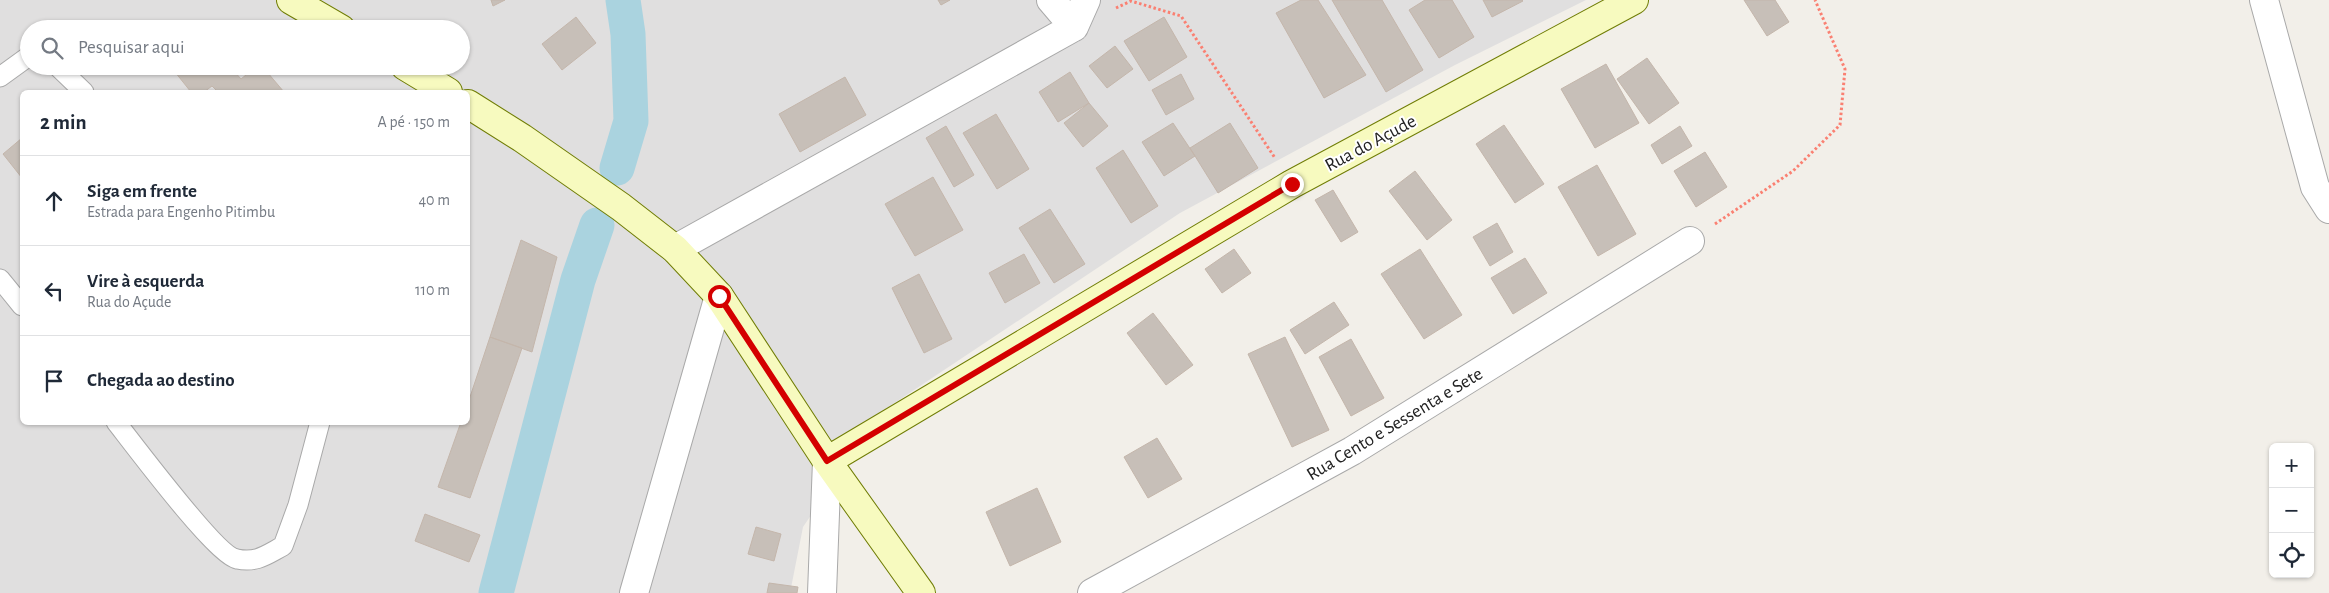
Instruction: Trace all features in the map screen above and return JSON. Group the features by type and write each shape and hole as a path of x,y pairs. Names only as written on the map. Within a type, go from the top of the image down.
{"street":[{"path":"291,0 325,20"},
{"path":"1051,0 1074,27"},
{"path":"675,249 1074,27 1086,0"},
{"name":"Rua do Açude","path":"827,461 1292,184 1634,0"},
{"path":"2264,0 2315,187 2329,209"},
{"path":"420,75 445,90"},
{"path":"470,105 530,143 621,207 675,249 719,296 827,461 921,593"},
{"name":"Rua Cento e Sessenta e Sete","path":"1092,593 1352,451 1690,241"},
{"path":"634,593 719,296"},
{"path":"822,593 827,461"}],"lane":[{"path":"0,77 20,63"},
{"path":"66,75 82,90"},
{"path":"0,279 20,304"},
{"path":"118,425 212,542 234,559 256,561 283,546 298,505 319,425"}],"path":[{"path":"1690,241 1793,170 1840,125 1845,69 1815,0"},
{"path":"1074,27 1131,1 1181,16 1292,184"}],"shaded area":[{"path":"0,0 1586,0 1455,65 1180,213 881,412 803,527 790,593 0,593"}],"building":[{"path":"491,0 505,0 493,6"},
{"path":"938,0 950,0 941,5"},
{"path":"1301,0 1318,0 1366,75 1324,98 1276,13"},
{"path":"1332,0 1382,0 1423,70 1386,92"},
{"path":"1425,0 1452,0 1474,37 1439,58 1409,10"},
{"path":"1483,0 1522,0 1523,1 1492,17"},
{"path":"1744,0 1775,0 1789,22 1767,36"},
{"path":"576,17 596,43 562,70 542,44"},
{"path":"1164,17 1187,57 1149,81 1124,41"},
{"path":"1115,46 1133,69 1107,88 1089,66"},
{"path":"1647,58 1679,103 1649,124 1617,79"},
{"path":"1606,64 1639,123 1595,148 1561,89"},
{"path":"1070,72 1089,103 1058,122 1039,92"},
{"path":"1181,74 1194,99 1166,115 1152,90"},
{"path":"177,75 237,75 241,79 246,75 270,75 282,90 216,90 212,86 207,90 189,90"},
{"path":"845,77 866,115 800,152 779,114"},
{"path":"1089,103 1108,126 1083,147 1064,123"},
{"path":"996,114 1029,169 997,189 963,133"},
{"path":"1173,123 1195,156 1164,176 1142,142"},
{"path":"1230,123 1258,168 1218,193 1190,148"},
{"path":"1504,125 1544,184 1515,203 1476,144"},
{"path":"946,126 974,175 954,187 926,138"},
{"path":"1680,126 1692,146 1662,164 1651,145"},
{"path":"20,140 20,175 3,154"},
{"path":"1123,150 1158,206 1131,223 1096,168"},
{"path":"1705,152 1727,187 1696,207 1674,171"},
{"path":"1597,165 1636,234 1598,256 1558,187"},
{"path":"1415,171 1452,220 1427,240 1389,191"},
{"path":"933,177 963,230 915,256 885,204"},
{"path":"1333,190 1358,232 1341,242 1315,200"},
{"path":"1050,209 1085,264 1054,283 1019,228"},
{"path":"1497,223 1513,252 1490,266 1473,237"},
{"path":"521,240 557,257 532,352 490,337"},
{"path":"1234,249 1251,273 1222,293 1205,269"},
{"path":"1420,249 1462,315 1424,339 1381,274"},
{"path":"1024,254 1040,283 1005,303 989,273"},
{"path":"1525,258 1547,293 1513,314 1491,278"},
{"path":"919,274 952,339 924,353 892,288"},
{"path":"1334,302 1349,325 1305,354 1290,330"},
{"path":"1153,313 1193,365 1166,385 1127,333"},
{"path":"490,337 522,348 470,498 438,487 460,425 470,425 470,397"},
{"path":"1285,337 1329,430 1292,447 1248,354"},
{"path":"1351,339 1384,398 1351,416 1319,357"},
{"path":"1157,438 1182,479 1148,498 1124,457"},
{"path":"1037,488 1061,542 1010,566 986,512"},
{"path":"425,514 480,535 469,562 415,541"},
{"path":"756,527 781,534 774,561 748,554"},
{"path":"769,583 798,587 797,593 767,593"}],"waterway":[{"path":"617,168 631,121 628,34 623,0"},
{"path":"496,593 578,280 597,225"}],"route":[{"path":"719,296 827,461 1292,184"}]}
